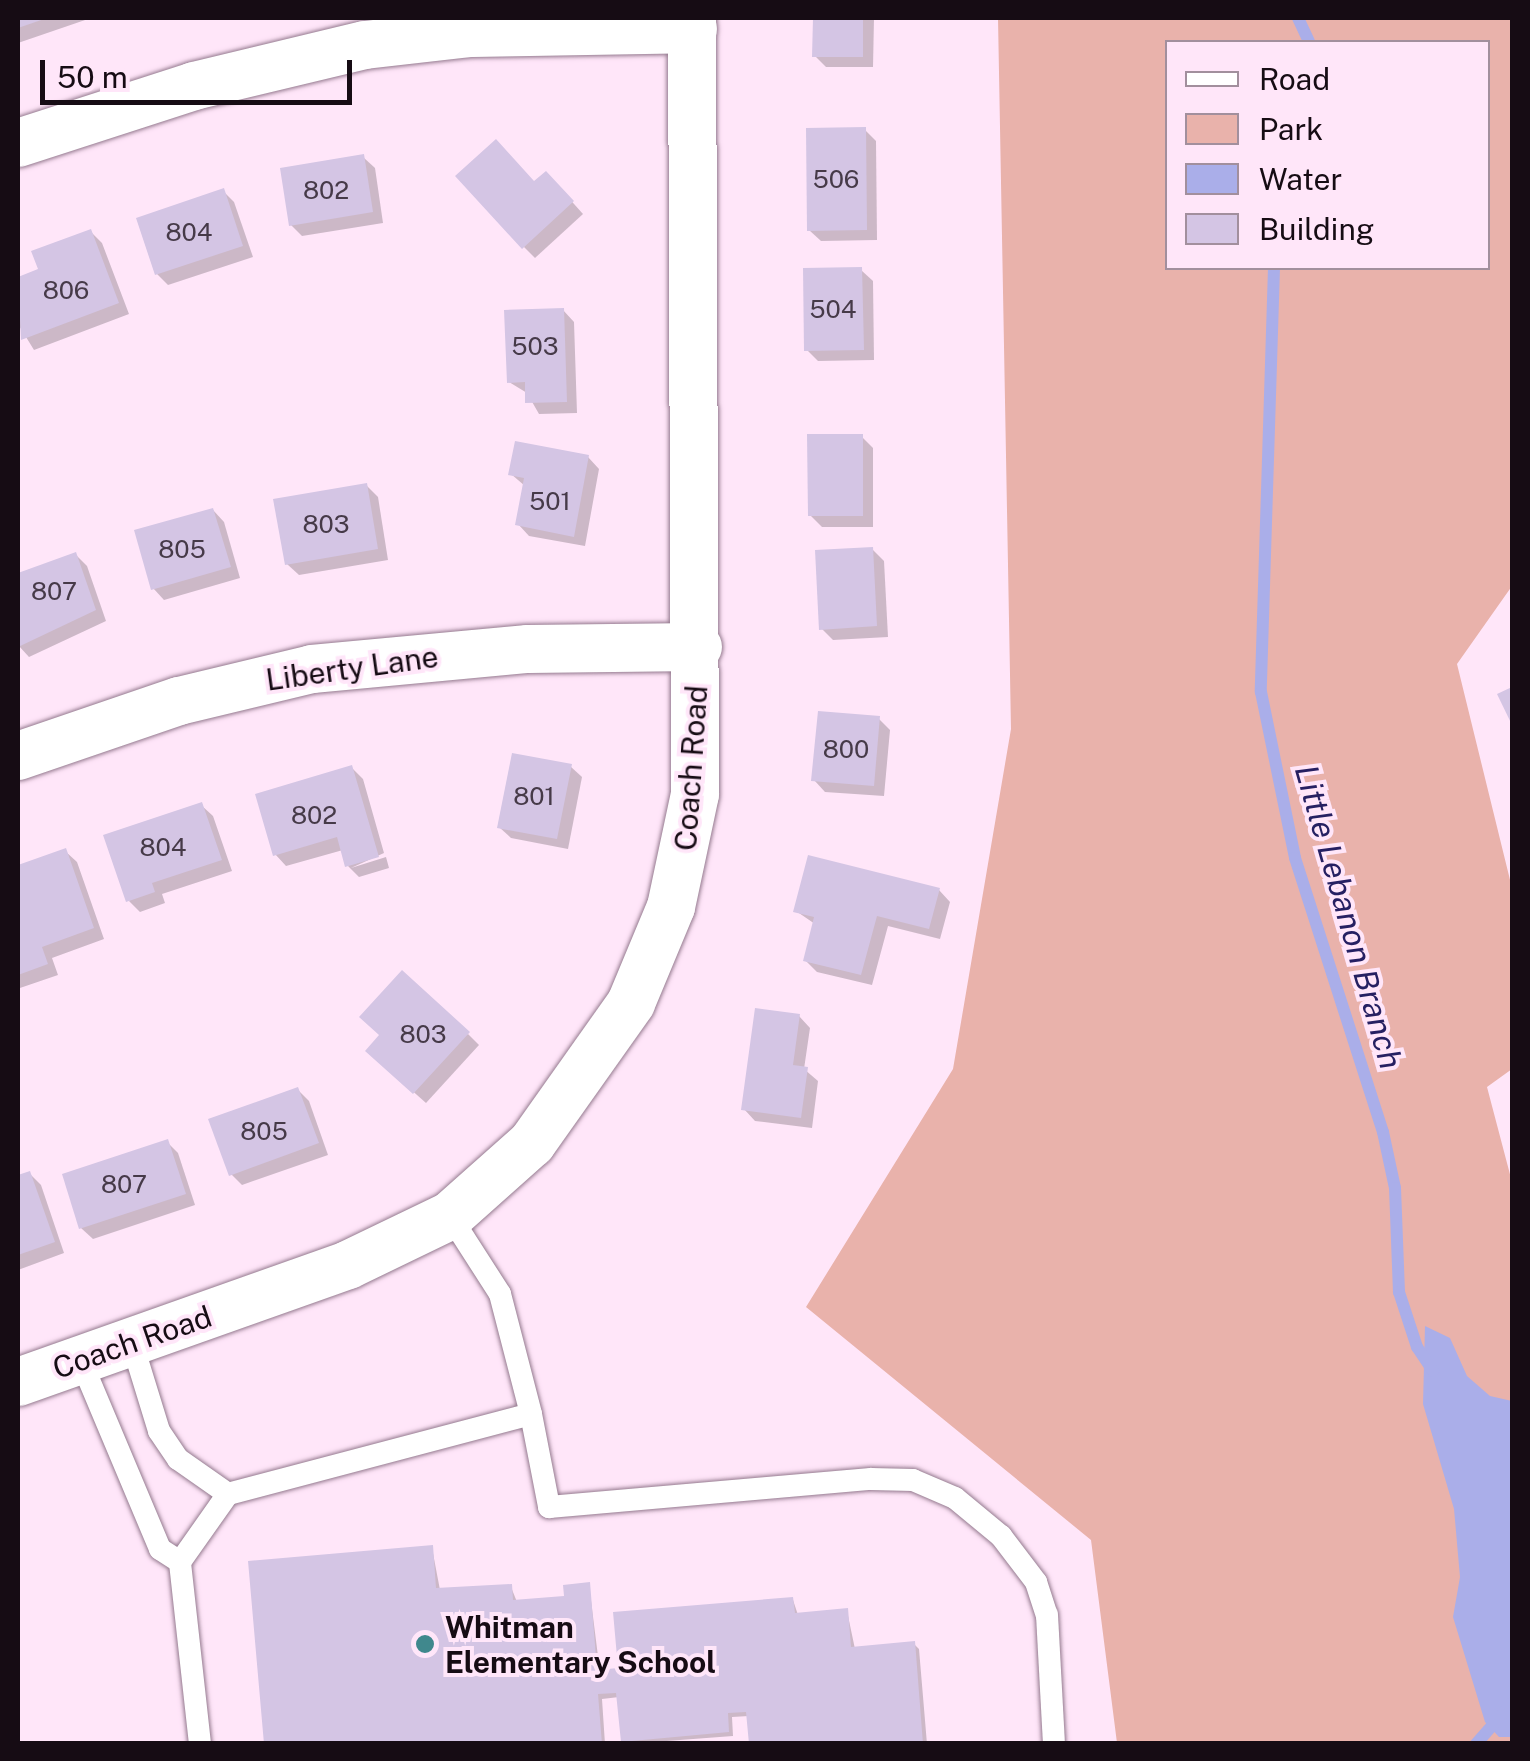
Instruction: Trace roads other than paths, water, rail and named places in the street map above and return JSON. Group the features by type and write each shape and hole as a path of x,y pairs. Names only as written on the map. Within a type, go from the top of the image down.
{"street":[{"path":"18,143 194,86 365,45 468,33 693,23"},
{"name":"Coach Road","path":"18,1382 348,1265 450,1216 490,1187 572,1095 653,955 686,856 695,794 698,648 693,23"},
{"name":"Liberty Lane","path":"18,756 179,701 312,669 528,649 698,648"}],"lane":[{"path":"450,1216 500,1294 531,1414 549,1507 871,1479 913,1480 954,1498 1001,1536 1036,1582 1047,1615 1054,1744"},
{"path":"132,1343 159,1431 178,1459 228,1494"},
{"path":"81,1361 160,1549 180,1562"},
{"path":"200,1744 180,1562 228,1494 531,1414"}],"water":[{"path":"1425,1326 1450,1338 1467,1376 1490,1396 1512,1401 1512,1737 1499,1737 1485,1722 1453,1617 1460,1577 1454,1509 1423,1404"}],"waterway":[{"name":"Little Lebanon Branch","path":"1298,18 1308,40"},
{"name":"Little Lebanon Branch","path":"1274,270 1261,692 1295,858 1383,1132 1395,1188 1399,1292 1417,1347 1433,1371"},
{"name":"Little Lebanon Branch","path":"1476,1744 1512,1703"}],"place":[{"name":"Whitman Elementary School","path":"425,1644"}]}
